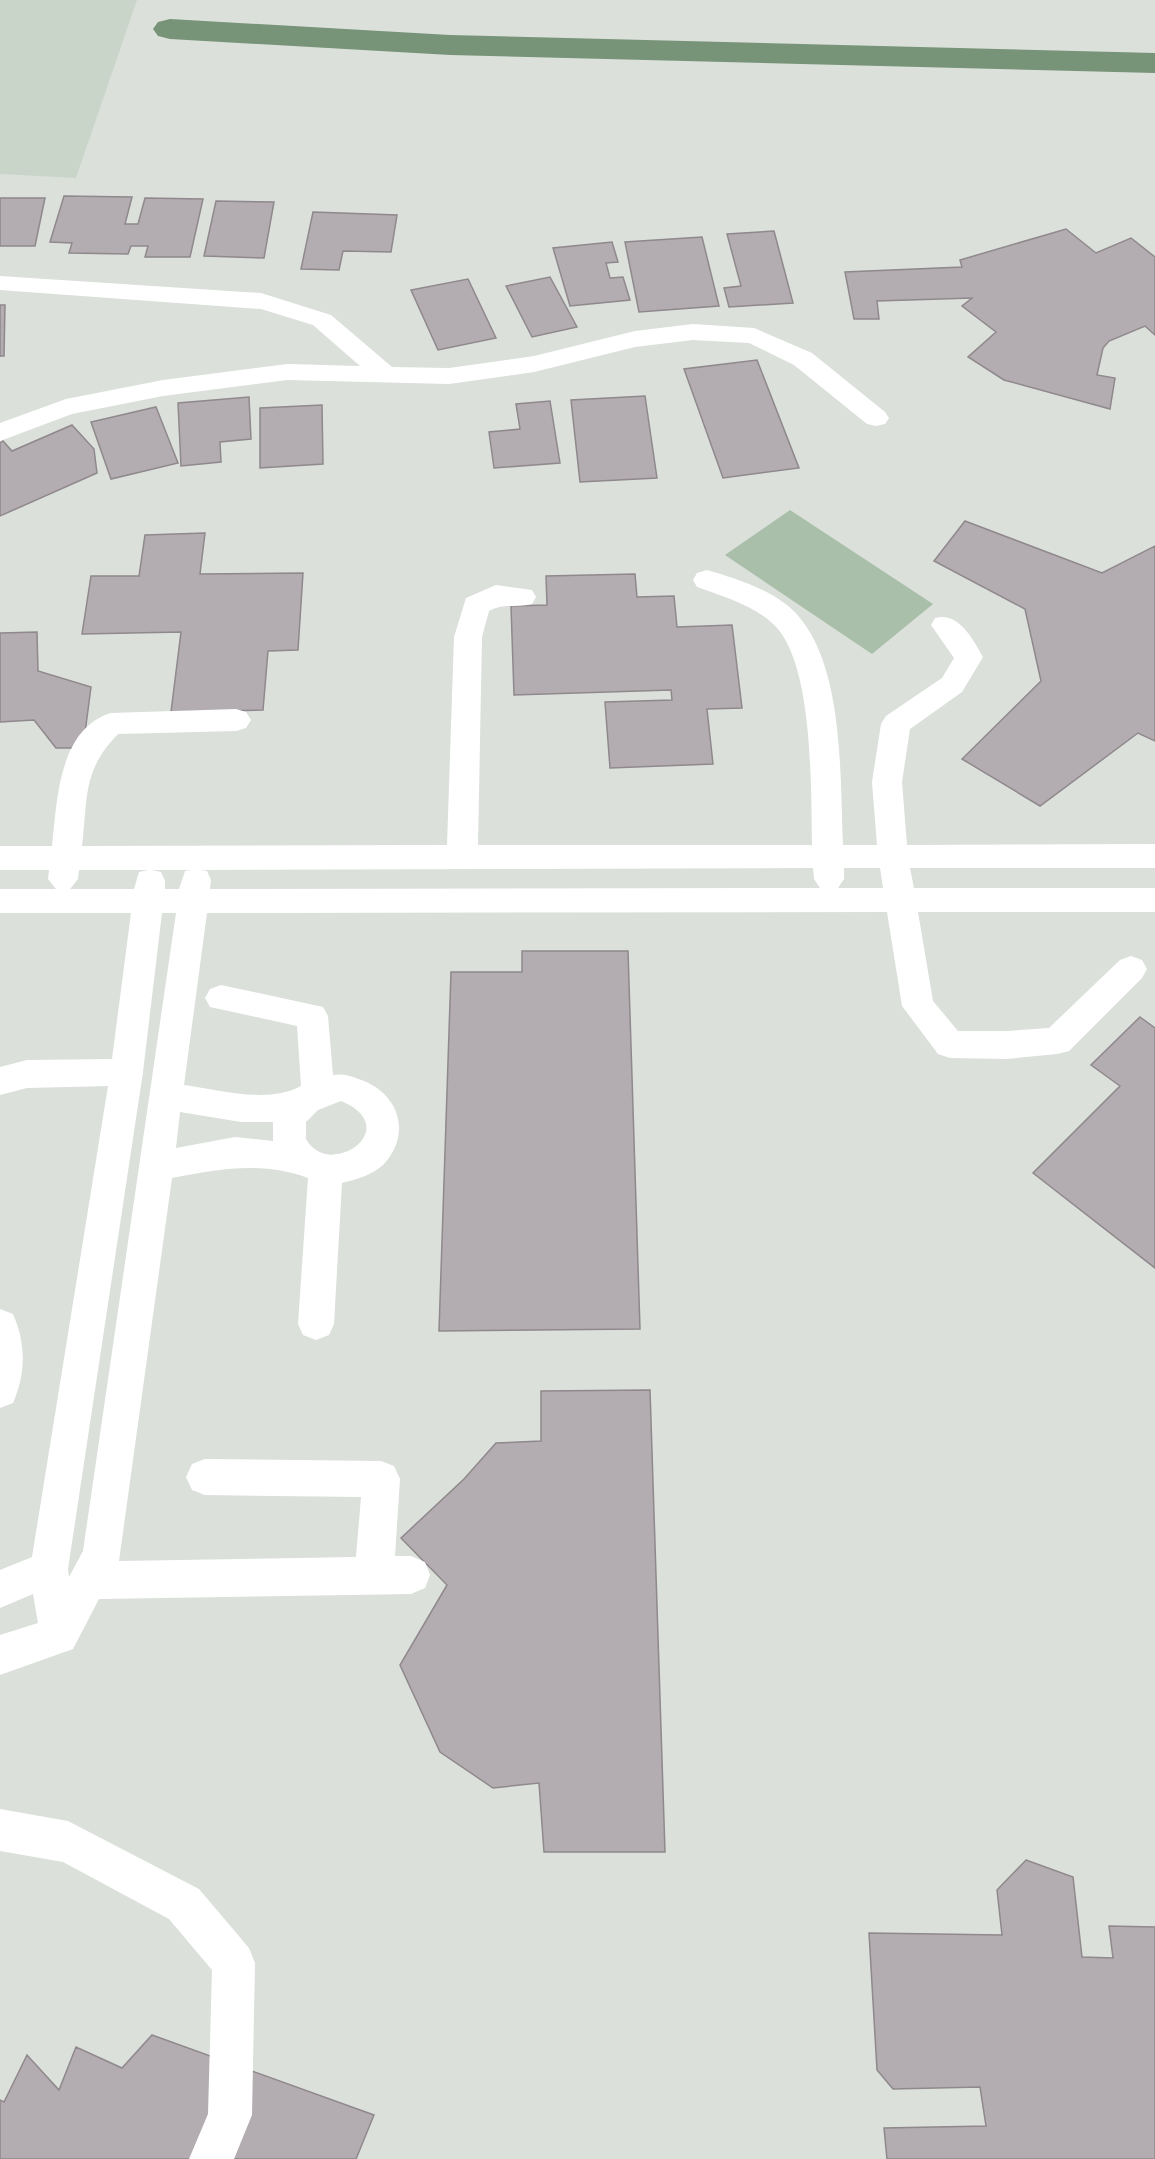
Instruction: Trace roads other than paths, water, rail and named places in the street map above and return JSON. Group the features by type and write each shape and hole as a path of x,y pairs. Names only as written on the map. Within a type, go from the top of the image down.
{"street":[{"path":"0,283 261,302 295,310 322,320 386,375"},
{"path":"0,433 66,407 163,388 287,372 449,376 534,364 634,339 693,332 754,336 803,359 876,418"},
{"path":"707,580 754,598 790,626 809,662 819,705 830,902"},
{"path":"462,857 468,637 476,605 495,594 522,597"},
{"path":"945,625 969,657 951,685 896,724 887,782 893,857 918,1006 950,1044 1006,1045 1057,1041 1131,969"},
{"path":"60,901 76,772 89,746 111,724 236,720"},
{"path":"0,858 1155,856"},
{"path":"59,1635 49,1569 127,1072 153,857"},
{"path":"0,1655 59,1635 102,1555 199,857"},
{"path":"0,901 1155,900"},
{"path":"221,998 312,1016 307,1100 291,1117 288,1130 291,1144 314,1164 316,1324"},
{"path":"0,1082 27,1074 127,1072"},
{"path":"116,1146 158,1156 235,1152 349,1167 369,1157 379,1145 384,1120 371,1098 358,1091 342,1087 307,1100 241,1108 167,1096"},
{"path":"0,1325 5,1343 5,1379 0,1392"},
{"path":"83,1350 131,1351"},
{"path":"88,1580 393,1576 381,1479 205,1477"},
{"path":"0,1588 49,1569"},
{"path":"0,1830 68,1842 184,1904 234,1963 230,2115 211,2159"}],"waterway":[{"path":"170,29 450,45 1155,63"}]}
